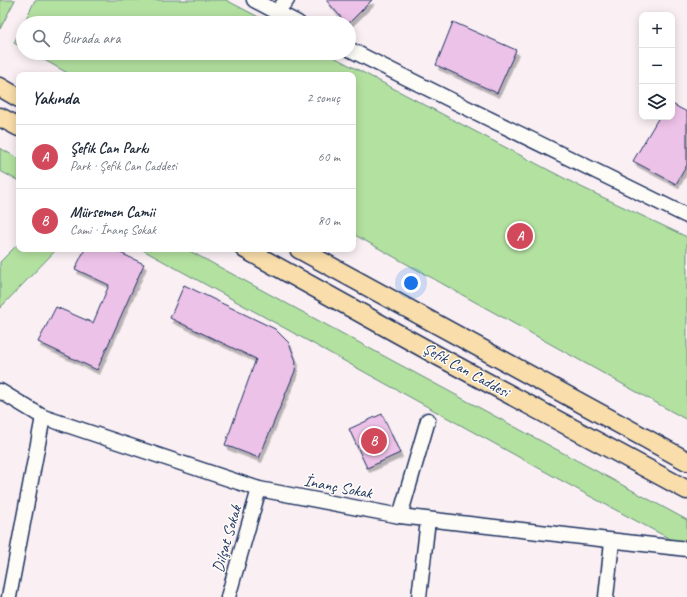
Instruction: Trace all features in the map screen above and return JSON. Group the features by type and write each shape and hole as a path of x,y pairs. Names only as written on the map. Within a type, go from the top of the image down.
{"main road":[{"path":"0,87 16,96"},
{"path":"0,117 16,125"},
{"name":"Şefik Can Caddesi","path":"251,252 687,490"},
{"name":"Şefik Can Caddesi","path":"304,252 687,461"}],"street":[{"path":"254,0 284,16"},
{"path":"276,12 287,0"},
{"path":"356,53 460,106 506,126 687,216"},
{"name":"İnanç Sokak","path":"0,391 43,417 259,489 428,520 612,542 687,549"},
{"path":"9,597 43,417"},
{"path":"400,516 428,420"},
{"name":"Dilşat Sokak","path":"228,597 259,489"},
{"path":"419,597 428,520"},
{"path":"606,597 612,542"}],"green space":[{"path":"0,0 15,0 0,29"},
{"path":"35,0 226,0 257,16 27,16"},
{"path":"44,60 339,60 579,186 687,237 687,420 356,236 356,72 66,72"},
{"path":"0,148 16,157 16,179 0,171"},
{"path":"16,246 16,252 54,252 0,308 0,262"},
{"path":"146,252 192,252 687,520 687,548 584,493"}],"building":[{"path":"326,0 372,0 356,16 340,16"},
{"path":"453,22 516,50 497,93 436,65"},
{"path":"675,106 687,112 687,165 676,184 633,161 657,120 675,120"},
{"path":"84,252 118,252 144,264 97,370 38,342 56,307 93,323 109,285 75,269"},
{"path":"184,285 275,329 289,343 296,361 295,371 259,458 225,445 256,359 170,318"},
{"path":"382,414 400,453 367,468 349,429"}],"place":[{"name":"Şefik Can Parkı","path":"520,236"},
{"name":"Mürsemen Camii","path":"374,441"}]}
